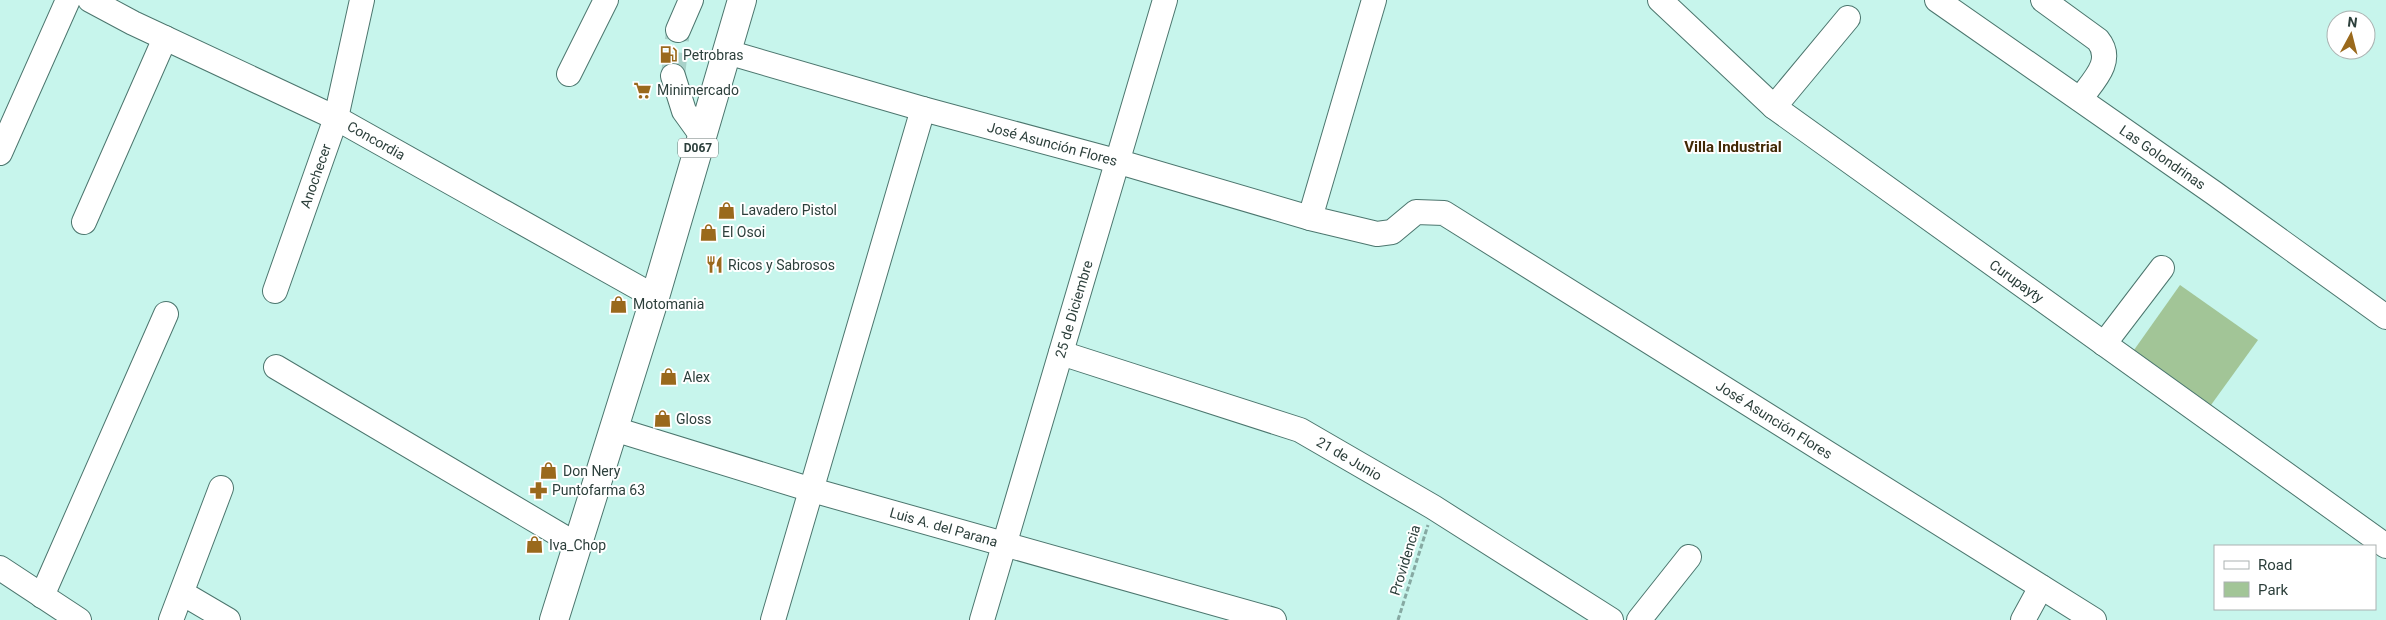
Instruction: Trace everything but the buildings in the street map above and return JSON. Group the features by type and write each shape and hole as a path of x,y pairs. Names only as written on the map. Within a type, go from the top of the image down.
{"main road":[{"name":"D067","path":"554,620 655,297 742,0"}],"street":[{"path":"0,153 68,0"},
{"name":"Concordia","path":"90,0 164,38 336,118 655,297"},
{"name":"Anochecer","path":"275,291 336,118 362,0"},
{"path":"569,74 606,0"},
{"path":"678,30 691,0"},
{"name":"25 de Diciembre","path":"982,620 1165,0"},
{"path":"1310,218 1374,0"},
{"name":"Curupayty","path":"1660,0 1774,107 2386,546"},
{"name":"Las Golondrinas","path":"1937,0 2080,99 2386,317"},
{"path":"2043,0 2098,40 2105,48 2106,61 2080,99"},
{"path":"1774,107 1848,18"},
{"path":"84,222 164,38"},
{"name":"José Asunción Flores","path":"727,52 923,109 1116,161 1310,218 1377,234 1392,232 1418,212 1441,213 1454,218 2094,620"},
{"path":"674,76 684,111 702,136"},
{"path":"773,620 923,109"},
{"path":"2104,344 2162,268"},
{"path":"42,596 166,314"},
{"name":"21 de Junio","path":"1061,353 1294,427 1433,508 1609,619"},
{"path":"276,367 577,545"},
{"name":"Luis A. del Parana","path":"614,429 812,490 1274,620"},
{"path":"171,620 221,488"},
{"path":"1639,620 1689,557"},
{"path":"0,568 79,620"},
{"path":"2023,620 2041,587"},
{"path":"182,594 228,620"}],"path":[{"name":"Providencia","path":"1398,620 1433,508"}],"green space":[{"path":"2180,285 2258,340 2211,405 2134,350"}],"tunnel":[{"path":"673,76 678,30"}],"place":[{"name":"Petrobras","path":"669,55"},
{"name":"Minimercado","path":"643,90"},
{"name":"Lavadero Pistol","path":"727,210"},
{"name":"El Osoi","path":"708,232"},
{"name":"Ricos y Sabrosos","path":"714,265"},
{"name":"Motomania","path":"619,304"},
{"name":"Alex","path":"669,377"},
{"name":"Gloss","path":"662,419"},
{"name":"Don Nery","path":"549,471"},
{"name":"Puntofarma 63","path":"538,490"},
{"name":"Iva_Chop","path":"535,545"}],"district":[{"name":"Villa Industrial","path":"1733,147"}]}
